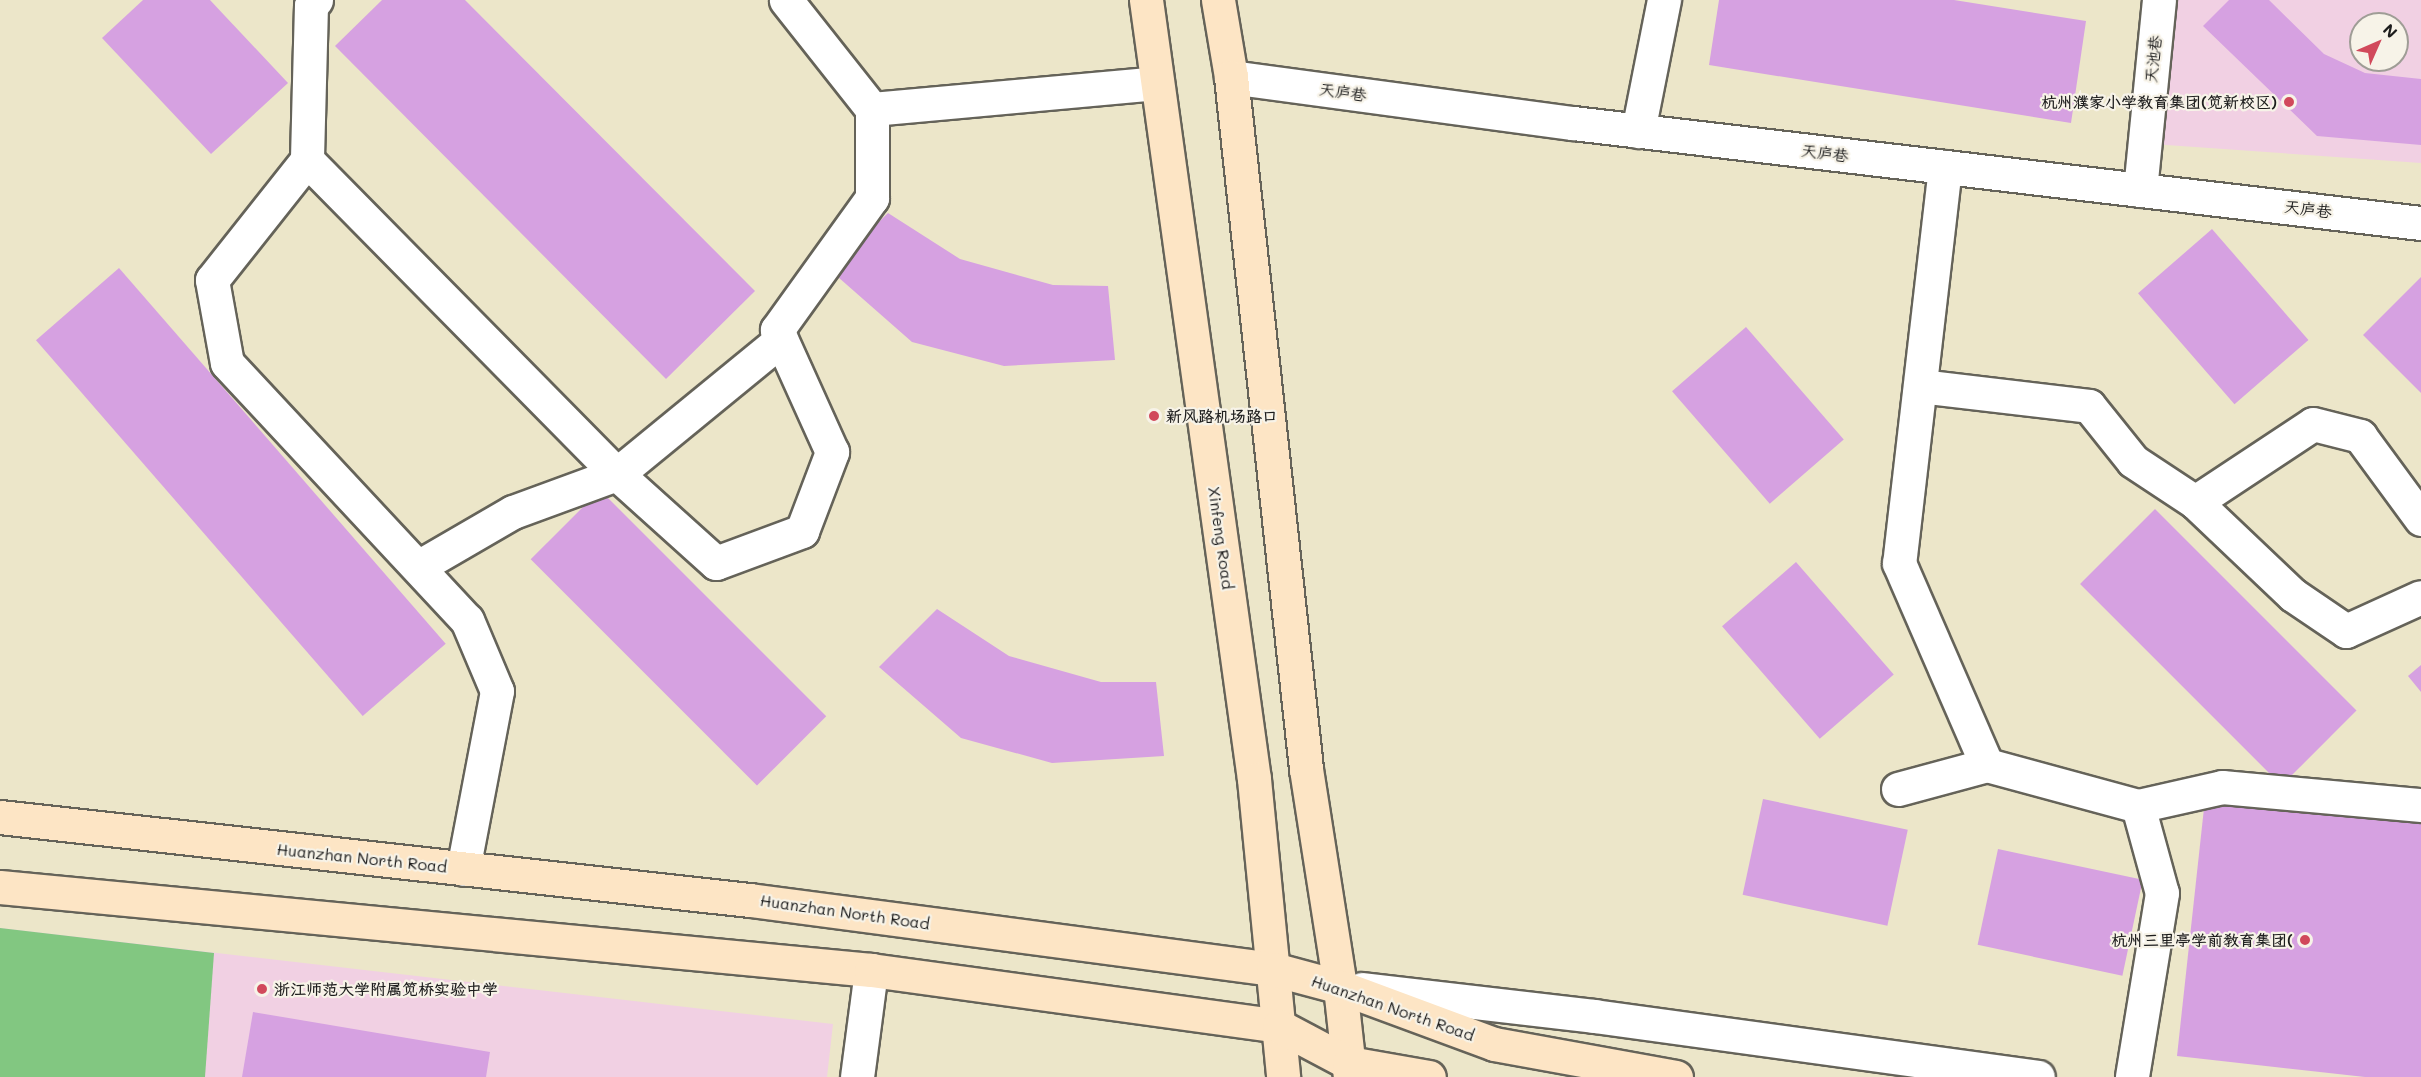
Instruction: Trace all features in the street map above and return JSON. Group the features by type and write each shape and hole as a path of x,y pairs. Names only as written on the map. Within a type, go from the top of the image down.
{"main road":[{"name":"Xinfeng Road","path":"1146,0 1254,779 1283,1077"},
{"path":"1218,0 1230,76 1306,769 1340,987 1350,1070"},
{"name":"Huanzhan North Road","path":"0,817 750,900 1273,969 1340,987 1494,1044 1676,1077"},
{"path":"0,887 871,970 1279,1026 1350,1070 1429,1077"}],"street":[{"path":"307,160 617,474 716,563 802,531 832,452 777,330 872,198 872,109 786,0"},
{"path":"1638,131 1664,0"},
{"name":"天池巷","path":"2140,190 2159,0"},
{"path":"308,2 307,160 212,279 227,363 466,620 497,691 463,869"},
{"name":"天庐巷","path":"1230,76 1638,131 2421,223"},
{"path":"872,109 1157,83"},
{"path":"1945,167 1899,563 1987,765"},
{"path":"418,567 513,512 617,474 782,340"},
{"path":"1920,386 2089,406 2133,461 2195,502 2293,595 2346,631 2421,597"},
{"path":"2195,502 2313,424 2360,436 2421,519"},
{"path":"1898,789 1987,765 2138,806 2222,787 2421,805"},
{"path":"2132,1077 2162,893 2138,806"},
{"path":"857,1077 871,970"},
{"path":"1340,987 1594,1016 2038,1077"},
{"path":"1350,1070 1385,1077"}],"shaded area":[{"name":"杭州濮家小学教育集团(笕新校区)","path":"2170,0 2421,0 2421,163 2152,144"},
{"name":"浙江师范大学附属笕桥实验中学","path":"0,928 833,1024 827,1077 0,1077"}],"green space":[{"path":"0,928 214,953 205,1077 0,1077"}],"building":[{"path":"143,0 210,0 288,83 211,154 102,38"},
{"path":"382,0 465,0 755,291 666,379 335,46"},
{"path":"1719,0 1954,0 2086,21 2071,123 1709,65"},
{"path":"2229,0 2269,0 2324,54 2349,66 2349,72 2421,79 2421,145 2317,136 2203,26"},
{"path":"888,213 960,259 1053,285 1108,286 1115,360 1004,366 912,342 830,270"},
{"path":"2212,229 2308,340 2234,404 2138,293"},
{"path":"119,268 446,644 363,716 36,340"},
{"path":"2421,277 2421,393 2363,335"},
{"path":"1746,327 1844,439 1770,504 1672,391"},
{"path":"600,490 826,716 757,786 531,559"},
{"path":"2155,509 2357,711 2282,785 2080,584"},
{"path":"1796,562 1894,674 1820,739 1722,626"},
{"path":"937,609 1009,656 1101,682 1156,682 1164,756 1052,763 961,738 879,667"},
{"path":"2421,665 2421,692 2408,676"},
{"path":"1763,799 1908,830 1887,926 1743,895"},
{"name":"杭州三里亭学前教育集团(","path":"2205,799 2421,823 2421,1077 2365,1077 2177,1056"},
{"path":"1998,849 2143,880 2122,976 1978,945"},
{"path":"253,1012 490,1052 486,1077 242,1077"}],"place":[{"name":"杭州濮家小学教育集团(笕新校区)","path":"2289,102"},
{"name":"新风路机场路口","path":"1154,416"},
{"name":"杭州三里亭学前教育集团(","path":"2305,940"},
{"name":"浙江师范大学附属笕桥实验中学","path":"262,989"}]}
